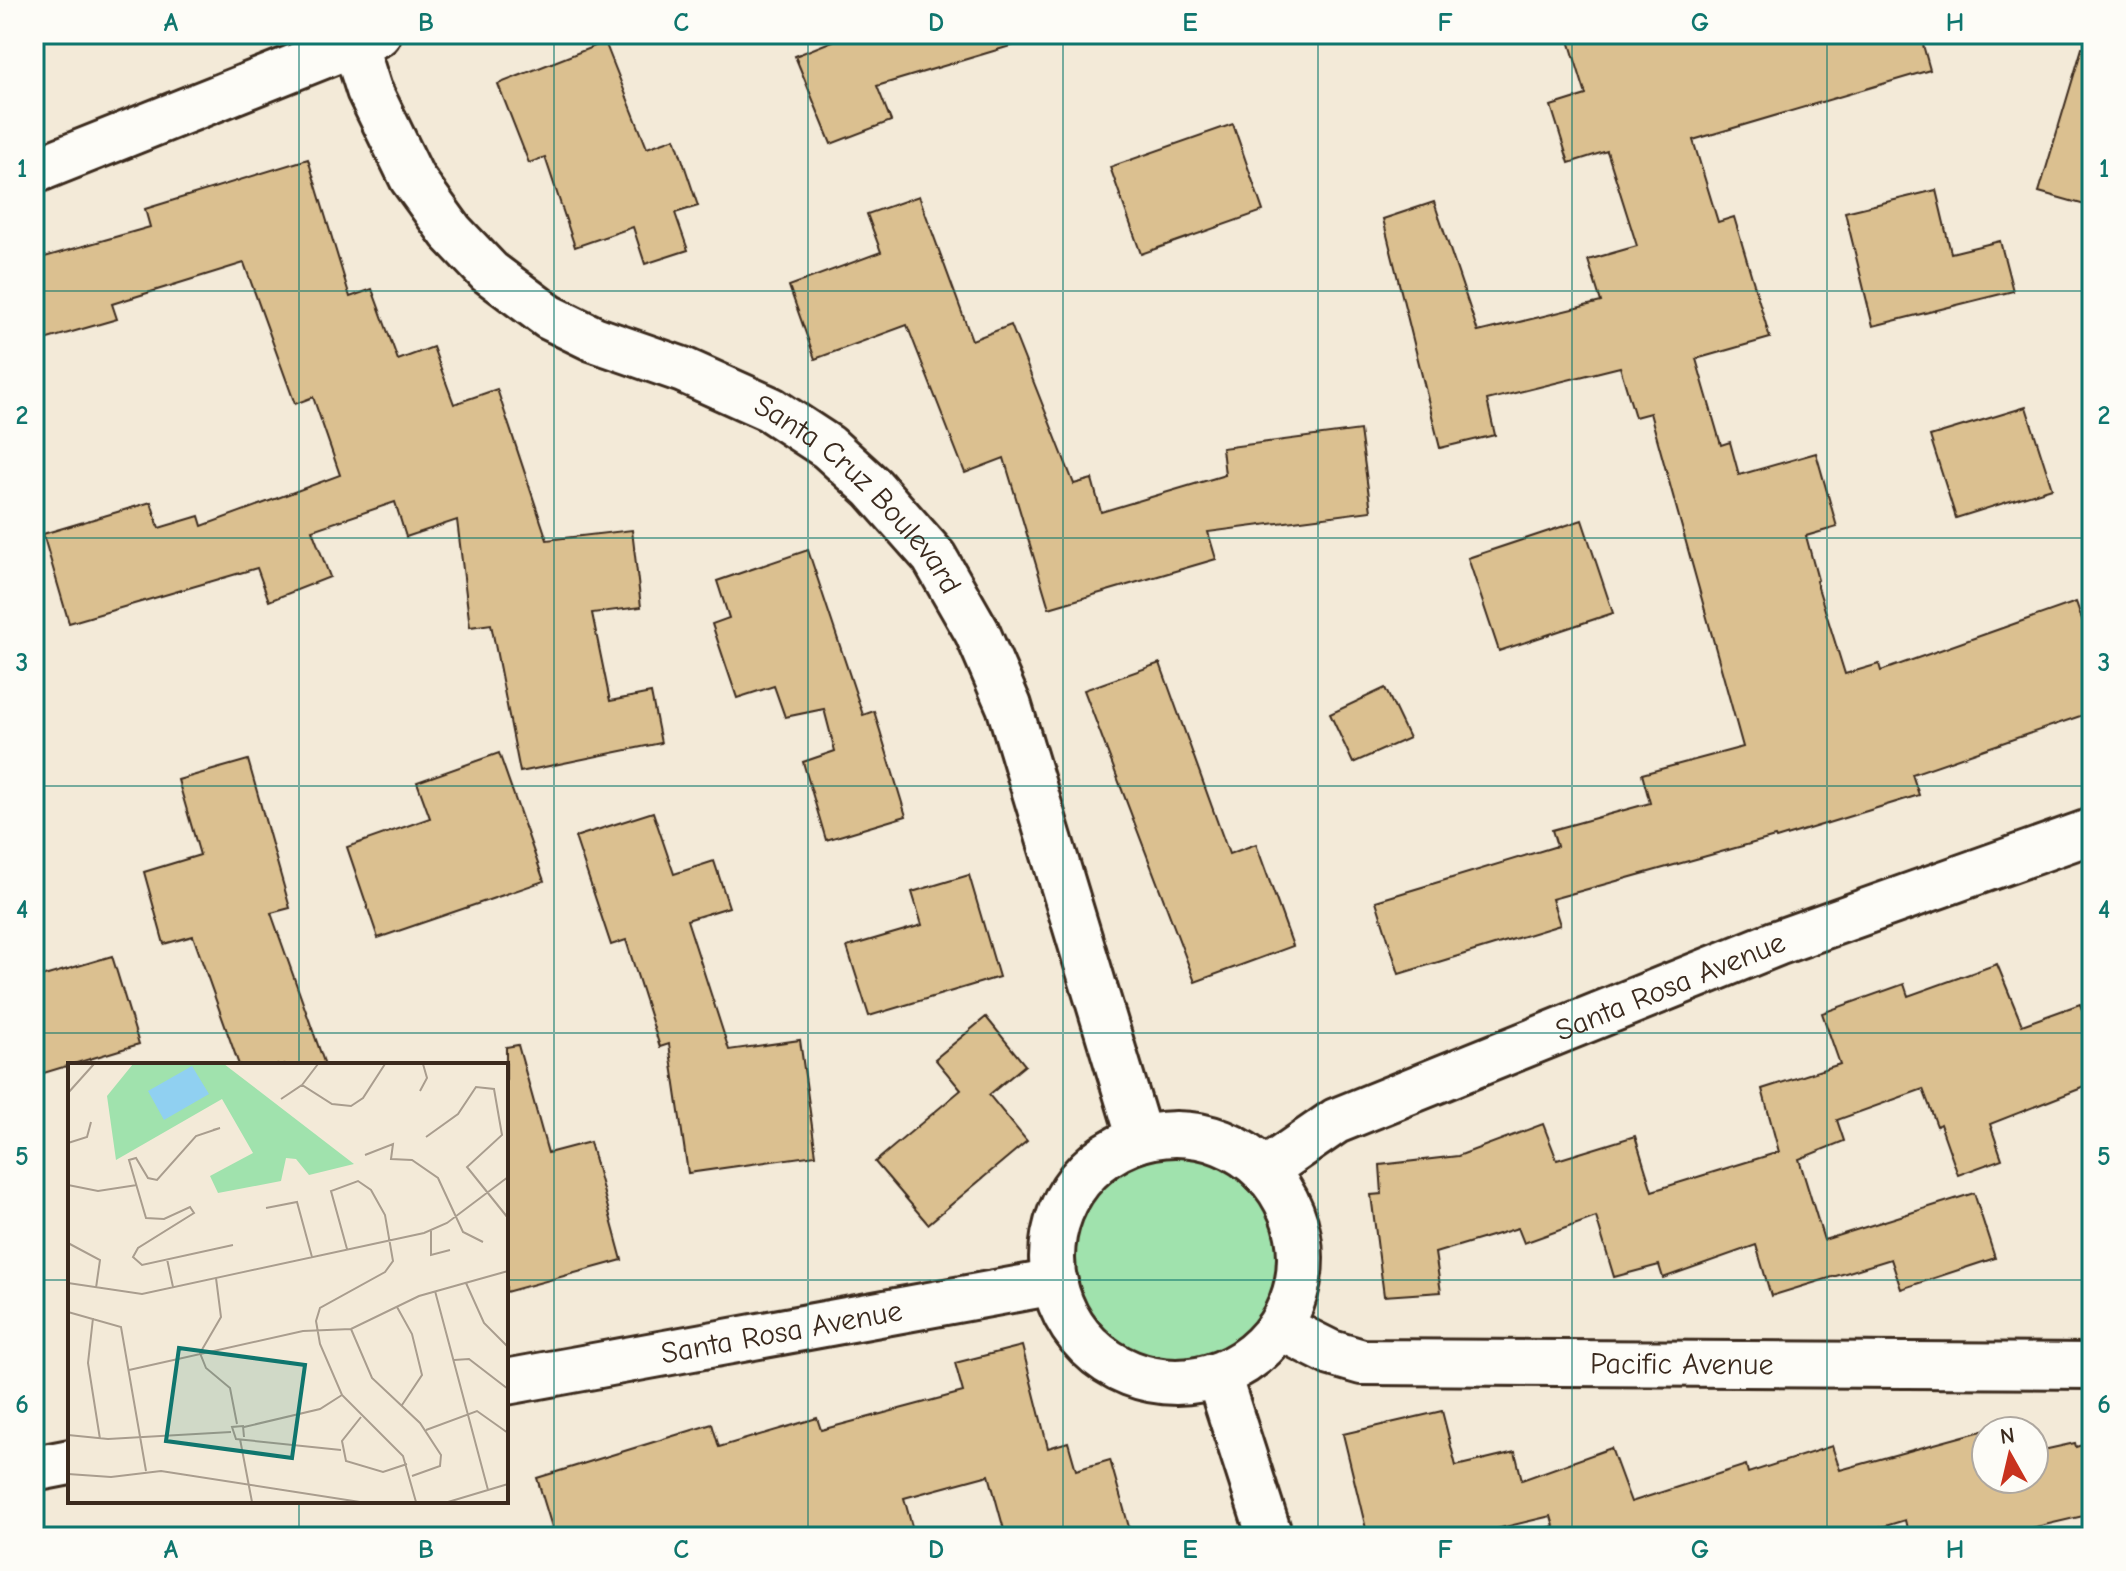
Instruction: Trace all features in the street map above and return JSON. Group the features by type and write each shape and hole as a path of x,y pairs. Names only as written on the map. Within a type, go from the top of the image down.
{"street":[{"path":"34,171 362,37"},
{"name":"Santa Cruz Boulevard","path":"362,37 369,90 412,178 451,232 489,272 549,317 683,370 770,409 828,447 873,488 934,557 977,632 1009,706 1140,1139"},
{"name":"Santa Rosa Avenue","path":"1264,1171 1336,1121 1777,943 2092,831"},
{"path":"1167,1135 1207,1139 1243,1155 1264,1171 1287,1201 1297,1226 1301,1256 1293,1305 1281,1328 1262,1350 1218,1375 1182,1382 1156,1381 1131,1375 1090,1348 1061,1306 1052,1254 1056,1223 1068,1194 1087,1170 1111,1151 1140,1139 1167,1135"},
{"name":"Santa Rosa Avenue","path":"508,1382 1055,1282"},
{"name":"Pacific Avenue","path":"1281,1328 1331,1353 1362,1362 2092,1366"},
{"path":"1218,1375 1270,1537"},
{"path":"34,1469 68,1462"}],"green space":[{"path":"1176,1134 1200,1136 1223,1143 1264,1170 1291,1211 1298,1234 1298,1282 1291,1305 1264,1346 1223,1373 1200,1380 1176,1382 1152,1380 1129,1373 1088,1346 1061,1305 1054,1282 1052,1258 1054,1234 1061,1211 1088,1170 1129,1143 1152,1136"}],"building":[{"path":"850,34 1016,34 1017,44 877,86 891,121 831,144 795,56"},
{"path":"1567,34 1920,34 1930,70 1693,140 1718,222 1734,217 1770,338 1696,359 1721,445 1730,442 1739,475 1816,453 1837,527 1806,536 1816,581 1845,674 1879,664 1881,671 2076,602 2092,648 2092,712 1912,774 1919,795 1776,839 1552,899 1560,925 1399,974 1376,901 1557,846 1552,830 1650,803 1642,774 1743,747 1650,413 1635,417 1620,367 1487,400 1495,435 1440,448 1383,219 1434,202 1478,332 1601,302 1588,260 1637,246 1607,151 1569,163 1551,106 1586,95"},
{"path":"605,42 647,148 675,138 698,206 675,213 688,250 645,264 633,227 575,247 545,157 529,163 498,84"},
{"path":"2082,48 2092,49 2092,207 2039,192"},
{"path":"1233,124 1263,211 1141,254 1110,167"},
{"path":"308,159 350,297 372,289 398,360 433,347 454,404 497,389 547,540 632,530 641,607 592,613 610,701 651,693 661,743 520,772 491,624 470,627 457,520 406,537 395,502 312,530 330,577 269,601 257,568 69,623 43,534 151,502 159,528 199,516 202,526 340,475 313,397 295,404 244,263 112,304 117,319 34,343 34,260 150,227 145,209"},
{"path":"1936,190 1951,253 2000,241 2013,291 1873,326 1845,212"},
{"path":"919,196 972,340 1011,325 1074,484 1092,479 1101,512 1225,475 1222,448 1360,430 1371,511 1208,532 1216,559 1049,608 1004,458 965,473 907,325 815,359 789,286 881,252 867,214"},
{"path":"2026,407 2052,488 1956,518 1930,436"},
{"path":"1582,520 1613,613 1499,651 1468,558"},
{"path":"808,550 863,715 874,711 906,816 826,840 803,762 835,751 824,709 785,717 774,686 737,698 712,624 729,618 717,581"},
{"path":"1160,663 1229,854 1256,844 1293,946 1195,982 1084,690"},
{"path":"1385,688 1409,738 1353,763 1330,714"},
{"path":"499,753 544,881 378,938 347,847 430,818 417,782"},
{"path":"248,760 290,908 271,913 324,1063 238,1063 193,936 164,944 144,872 200,855 178,780"},
{"path":"653,812 674,874 714,861 729,907 687,920 729,1050 800,1040 816,1155 688,1173 669,1044 660,1047 626,940 611,945 575,837"},
{"path":"969,875 999,977 869,1016 847,947 922,925 912,892"},
{"path":"112,956 139,1044 68,1063 68,1066 34,1076 34,979"},
{"path":"1997,964 2022,1025 2080,1004 2092,1037 2092,1084 1990,1124 2002,1159 1958,1175 1940,1124 1937,1126 1923,1089 1837,1120 1844,1141 1799,1159 1824,1240 1974,1193 1995,1258 1901,1289 1891,1259 1771,1296 1756,1245 1663,1278 1659,1265 1614,1277 1596,1217 1524,1243 1518,1228 1435,1253 1441,1292 1384,1296 1371,1195 1382,1194 1380,1165 1458,1156 1543,1124 1557,1160 1635,1136 1652,1191 1779,1152 1762,1089 1840,1064 1822,1013 1904,984 1908,996"},
{"path":"986,1017 1025,1065 989,1095 1027,1141 928,1224 875,1162 961,1090 935,1059"},
{"path":"518,1045 548,1153 590,1142 622,1260 508,1291 508,1063 506,1047"},
{"path":"1022,1346 1048,1448 1068,1442 1076,1470 1110,1460 1129,1527 1093,1537 1006,1537 989,1475 904,1498 915,1537 555,1537 537,1478 712,1424 719,1447 817,1418 821,1430 963,1392 955,1363"},
{"path":"1442,1411 1456,1466 1515,1452 1522,1480 1611,1448 1631,1502 1746,1465 1748,1473 1832,1446 1840,1470 1970,1434 1970,1495 2050,1495 2050,1448 2075,1443 2076,1447 2092,1442 2092,1514 1993,1537 1909,1537 1905,1520 1849,1537 1547,1537 1546,1528 1554,1526 1551,1516 1463,1537 1368,1537 1343,1434"}]}
